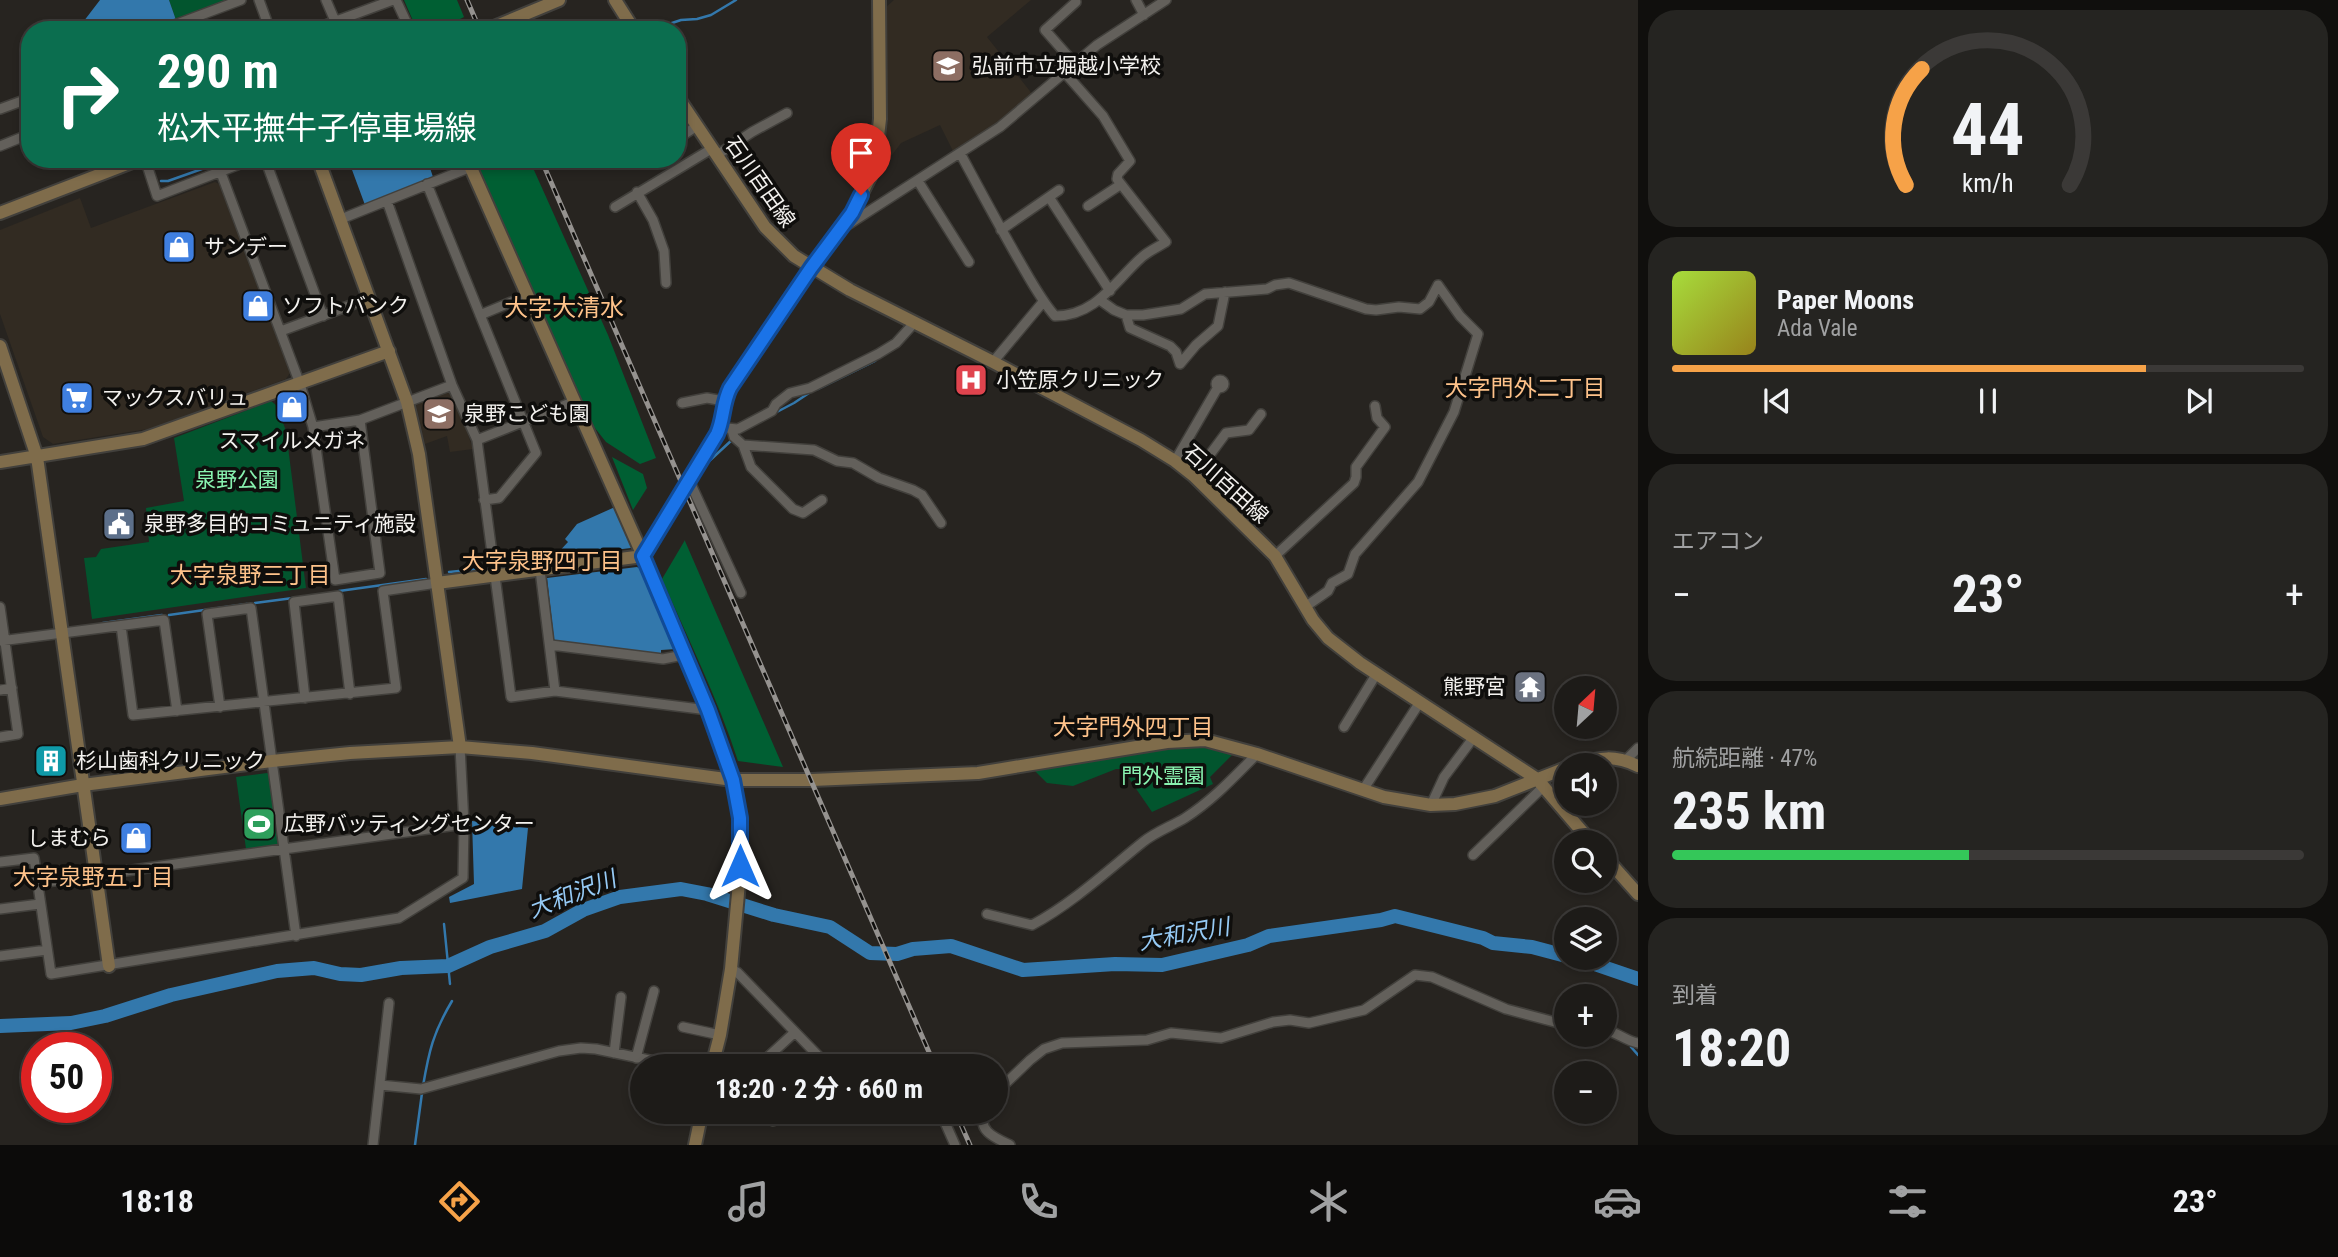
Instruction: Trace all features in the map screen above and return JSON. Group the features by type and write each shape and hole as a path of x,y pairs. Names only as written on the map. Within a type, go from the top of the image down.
{"street":[{"path":"185,21 241,0"},
{"path":"258,0 266,21"},
{"path":"326,0 335,21 395,0 406,21"},
{"path":"509,21 559,0"},
{"path":"615,0 628,21"},
{"path":"822,500 803,513 793,509 751,467 743,445 726,428 724,401 811,268 852,213 870,177 878,147 880,120 879,0"},
{"path":"1136,0 1144,15"},
{"path":"841,229 1000,127 1097,45 1166,0"},
{"path":"1074,64 1045,30 1076,2"},
{"path":"960,153 1043,303 1055,316 1068,316 1100,300 1141,258 1166,242 1117,179 1118,174 1130,161 1103,116 1065,73"},
{"path":"0,108 21,101"},
{"name":"石川百田線","path":"686,110 765,228 794,257 1141,440 1175,461 1194,476 1275,556 1305,607 1328,638 1540,783 1581,830"},
{"path":"686,167 787,113"},
{"path":"686,133 697,126"},
{"path":"0,146 21,138"},
{"path":"0,213 119,168"},
{"path":"146,168 157,196 232,168"},
{"path":"268,168 323,316"},
{"path":"0,862 34,858 51,974 399,918 463,878 464,824 460,747 419,454 407,402 390,351 321,168"},
{"path":"341,219 459,168"},
{"path":"471,168 643,556 708,710 733,780 740,818 740,872 730,969 715,1054"},
{"path":"615,207 637,192 684,168"},
{"path":"220,173 281,331 313,427 335,580 380,573 360,420"},
{"path":"919,181 969,262"},
{"path":"427,184 536,453 499,498 484,500"},
{"path":"1088,205 1121,185"},
{"path":"1001,230 1059,190"},
{"path":"637,192 653,220 664,251 666,283"},
{"path":"1049,197 1110,291"},
{"path":"387,201 452,385 477,440 511,697 555,691 708,710"},
{"path":"1100,300 1126,315 1143,315 1181,309 1205,294 1267,289 1289,283 1366,309 1420,309 1429,302 1438,285 1460,316 1478,334 1454,412 1418,482 1355,554 1348,574 1332,583 1328,591 1305,607"},
{"path":"1126,315 1130,327 1170,346 1176,352 1180,364 1196,345 1218,326 1225,292"},
{"path":"480,315 526,296"},
{"path":"281,331 370,298"},
{"path":"993,362 1043,303"},
{"path":"726,428 738,429 772,411 776,404 790,393 810,388 878,354 896,343 915,322"},
{"path":"0,346 37,457 109,966"},
{"path":"0,462 143,439 390,351"},
{"path":"1175,461 1227,370"},
{"path":"313,427 360,420 452,385"},
{"path":"682,403 707,398 724,401"},
{"path":"477,440 573,402"},
{"path":"1275,556 1354,483 1356,467 1385,427 1377,418 1375,406"},
{"path":"1194,476 1226,433 1249,430 1261,414"},
{"path":"643,556 688,480 726,428"},
{"path":"743,445 814,450 837,461 853,463 879,478 922,495 942,523"},
{"path":"688,480 741,593"},
{"path":"121,626 133,715 396,688 383,591 643,556"},
{"path":"540,570 555,691"},
{"path":"305,698 294,602 338,596 350,694"},
{"path":"0,607 2,641 18,734 0,737"},
{"path":"220,707 207,614 251,608 296,936"},
{"path":"2,641 164,620 177,711"},
{"path":"551,645 663,659 684,655"},
{"path":"1344,727 1377,674"},
{"path":"0,690 12,688"},
{"path":"1363,790 1420,702"},
{"path":"1431,805 1444,777 1474,737"},
{"path":"0,799 83,785 272,761 350,753 460,747 532,753 733,780 812,780 951,775 1186,740 1205,740 1257,754 1401,802 1431,805 1455,804 1494,796 1540,783 1554,775"},
{"path":"1632,763 1638,748"},
{"path":"987,914 1032,925 1051,915 1146,840 1185,818 1221,792 1257,754"},
{"path":"1473,855 1540,783"},
{"path":"39,883 464,824"},
{"path":"1617,870 1638,894"},
{"path":"0,909 40,904"},
{"path":"0,956 47,950"},
{"path":"730,969 737,972 816,1054"},
{"path":"1008,1082 1044,1049 1062,1043 1147,1040 1171,1033 1221,1038 1290,1020 1309,1023 1364,1010 1415,975 1432,976 1506,1009 1554,1022"},
{"path":"637,1054 654,991"},
{"path":"614,1053 621,996"},
{"path":"373,1145 389,1003"},
{"path":"683,1027 720,1035"},
{"path":"771,1054 795,1032"},
{"path":"1617,1034 1638,1043"},
{"path":"380,1085 423,1089 559,1051 581,1048 630,1057"},
{"path":"695,1145 699,1124"},
{"path":"946,1124 955,1145"},
{"path":"982,1124 988,1133 1010,1145"}],"shaded area":[{"name":"弘前市立堀越小学校","path":"894,0 1031,0 987,37 1033,95 999,122 953,151 940,125 901,143 892,155 881,159 888,121 885,8"},
{"path":"215,182 219,184 290,373 286,379 148,429 53,444 43,437 0,314 0,230 80,198 91,228"},
{"name":"泉野こども園","path":"453,391 473,449 450,452 447,436 425,444 417,402"}],"green space":[{"path":"169,0 231,0 176,20"},
{"path":"404,0 457,0 464,17 456,21 413,21"},
{"path":"475,168 533,168 608,335 656,458 640,464 606,442 579,408"},
{"name":"泉野公園","path":"271,401 277,406 286,431 306,588 92,619 84,558 96,557 101,549 149,542 146,508 184,501 174,438"},
{"path":"612,457 643,474 647,488 633,510"},
{"path":"685,540 783,767 738,761 712,692 662,579"},
{"name":"門外霊園","path":"1194,745 1232,755 1210,777 1213,784 1152,812 1126,774 1127,769 1116,769 1073,786 1047,783 1033,769 1160,746"},
{"name":"広野バッティングセンター","path":"267,773 279,842 277,845 246,849 236,777"}],"water":[{"path":"100,0 169,0 176,20 173,21 84,21"},
{"path":"351,168 430,168 433,177 365,205"},
{"path":"615,507 631,548 554,557 568,542 565,539 577,524"},
{"path":"637,567 642,570 676,649 661,650 661,655 556,642 547,578"},
{"path":"472,821 528,828 522,889 450,903 449,897 474,884"}],"waterway":[{"path":"678,21 711,15 736,0"},
{"path":"161,181 205,168"},
{"path":"818,389 875,361"},
{"path":"773,414 809,393"},
{"path":"706,464 733,439"},
{"path":"449,572 479,569"},
{"path":"339,591 426,579"},
{"path":"255,603 293,598"},
{"path":"169,615 247,604"},
{"path":"103,623 162,615"},
{"name":"大和沢川","path":"0,1026 71,1023 105,1016 171,995 277,971 314,968 340,974 361,975 401,968 448,966 490,947 545,931 583,910 620,897 681,889 707,894 774,915 830,927 870,953 897,954 913,949 951,946 1023,970 1115,964 1162,965 1248,945 1269,936 1395,916 1483,938 1493,943 1532,947 1554,953"},
{"path":"444,924 450,984"},
{"name":"大和沢川","path":"1612,970 1638,979"},
{"path":"423,1086 433,1042 452,1001"},
{"path":"1631,1047 1638,1055"},
{"path":"415,1145 422,1093"}],"railway":[{"path":"467,0 476,21"},
{"path":"545,168 930,1054"},
{"path":"961,1124 970,1145"}],"place":[{"name":"弘前市立堀越小学校","path":"948,66"},
{"name":"サンデー","path":"179,247"},
{"name":"ソフトバンク","path":"258,306"},
{"name":"小笠原クリニック","path":"971,380"},
{"name":"マックスバリュ","path":"77,398"},
{"name":"スマイルメガネ","path":"292,407"},
{"name":"泉野こども園","path":"439,414"},
{"name":"泉野多目的コミュニティ施設","path":"119,524"},
{"name":"熊野宮","path":"1530,687"},
{"name":"杉山歯科クリニック","path":"51,761"},
{"name":"広野バッティングセンター","path":"259,824"},
{"name":"しまむら","path":"136,838"}],"district":[{"name":"大字大清水","path":"564,308"},
{"name":"大字門外二丁目","path":"1525,388"},
{"name":"大字泉野四丁目","path":"542,561"},
{"name":"大字泉野三丁目","path":"250,575"},
{"name":"大字門外四丁目","path":"1133,727"},
{"name":"大字泉野五丁目","path":"93,877"}],"route":[{"path":"740,866 740,818 733,780 708,710 643,556 717,434 721,426 724,401 730,388 811,268 852,213 861,195"}]}
